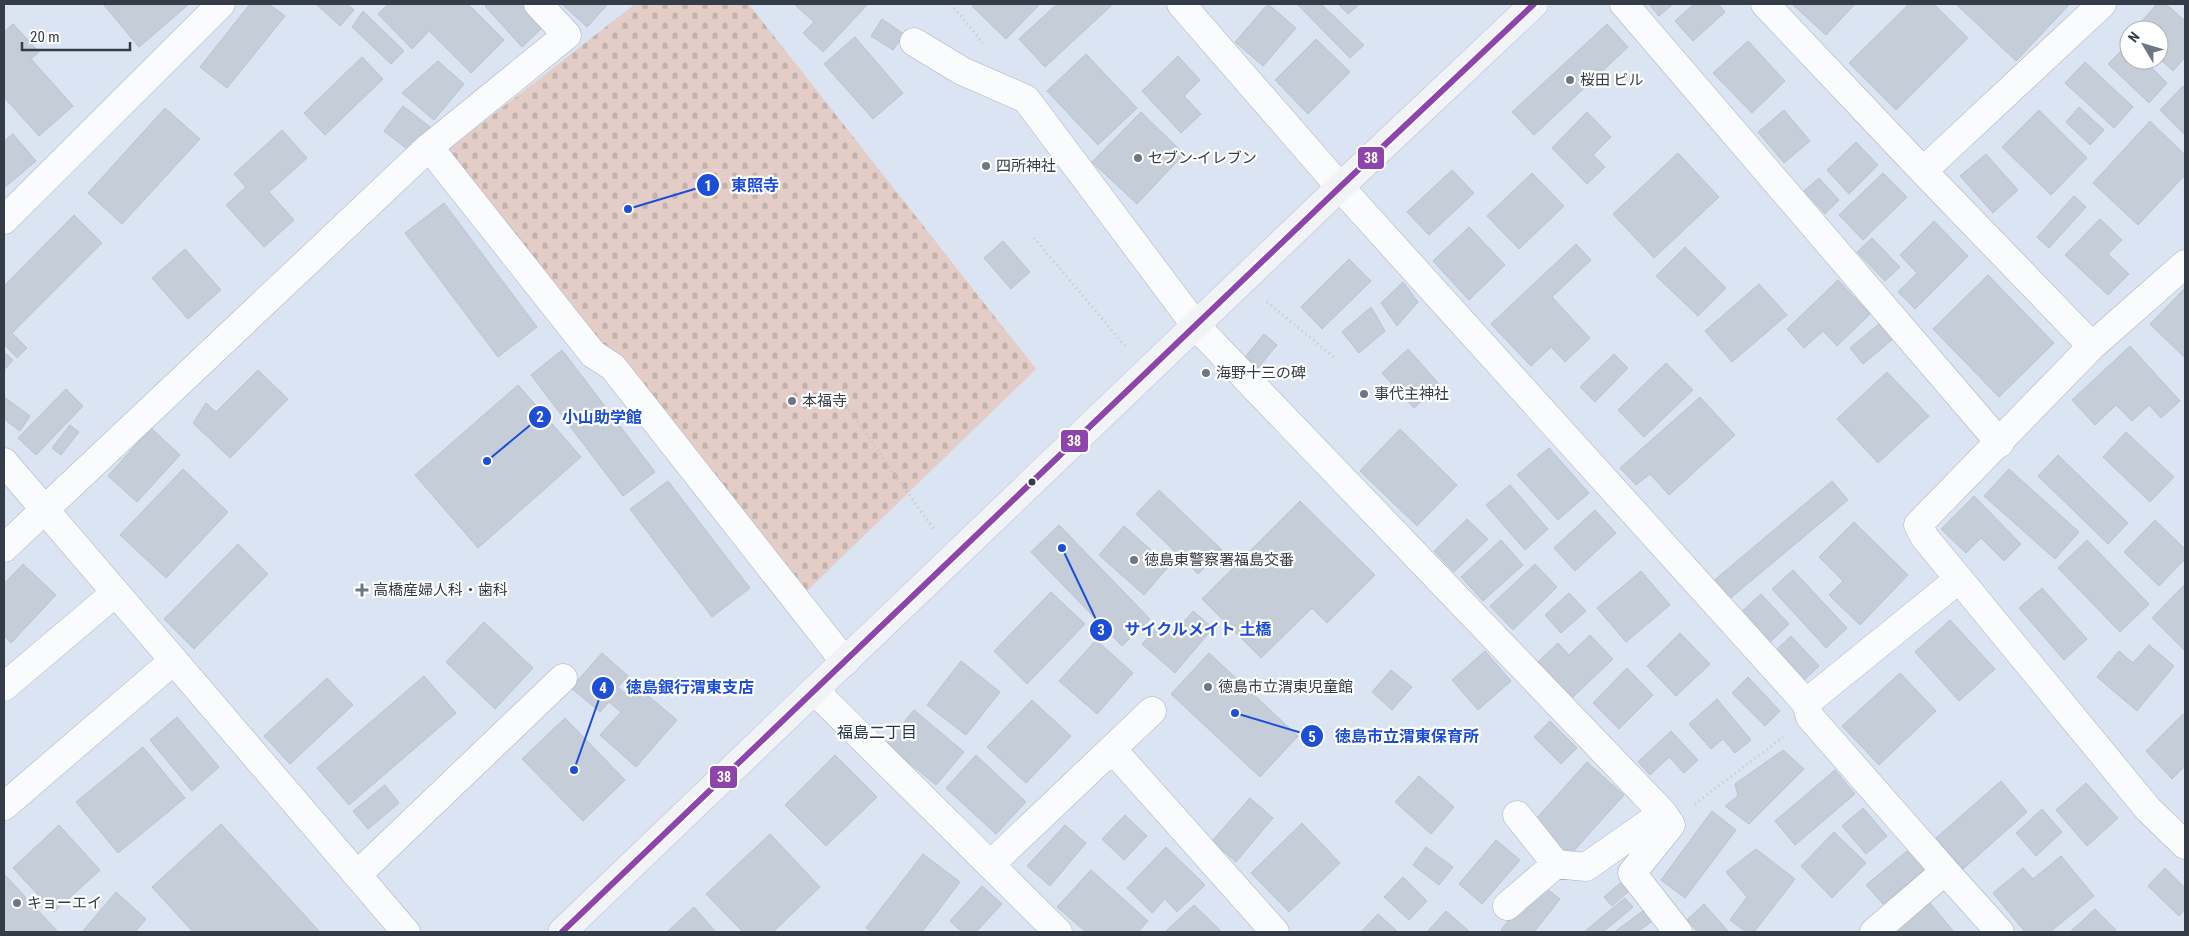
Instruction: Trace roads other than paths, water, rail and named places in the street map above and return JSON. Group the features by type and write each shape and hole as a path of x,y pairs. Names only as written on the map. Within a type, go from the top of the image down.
{"main road":[{"path":"562,932 1340,187 1534,4"}],"street":[{"path":"4,220 222,4"},
{"path":"4,548 429,147 567,35 538,4"},
{"path":"1181,4 1340,187 1808,710 1945,871 2000,932"},
{"path":"1624,4 2000,443"},
{"path":"1765,4 2092,346"},
{"path":"1923,171 2102,4"},
{"path":"914,42 962,71 1026,99 1196,326 1667,818"},
{"path":"429,147 593,354 613,367 845,662"},
{"path":"2185,264 2092,346 2000,443 1918,524 1925,538 2148,810 2185,845"},
{"path":"4,462 406,932"},
{"path":"1808,710 1959,579"},
{"path":"4,687 115,593"},
{"path":"4,806 174,660"},
{"path":"357,875 563,678"},
{"path":"815,691 1058,932"},
{"path":"990,866 1152,711"},
{"path":"1113,750 1275,932"},
{"path":"1517,815 1556,864 1586,867 1667,818"},
{"path":"1667,818 1632,873 1678,932"},
{"path":"1507,906 1556,864"},
{"path":"1874,932 1945,871"}],"place":[{"name":"桜田 ビル","path":"1570,80"},
{"name":"セブン-イレブン","path":"1138,158"},
{"name":"四所神社","path":"986,166"},
{"name":"東照寺","path":"628,209"},
{"name":"海野十三の碑","path":"1206,373"},
{"name":"事代主神社","path":"1364,394"},
{"name":"本福寺","path":"792,401"},
{"name":"小山助学館","path":"487,461"},
{"name":"サイクルメイト 土橋","path":"1062,548"},
{"name":"徳島東警察署福島交番","path":"1134,560"},
{"name":"高橋産婦人科・歯科","path":"362,590"},
{"name":"徳島市立渭東児童館","path":"1208,687"},
{"name":"徳島市立渭東保育所","path":"1235,713"},
{"name":"徳島銀行渭東支店","path":"574,770"},
{"name":"キョーエイ","path":"17,903"}],"district":[{"name":"福島二丁目","path":"877,732"}]}
